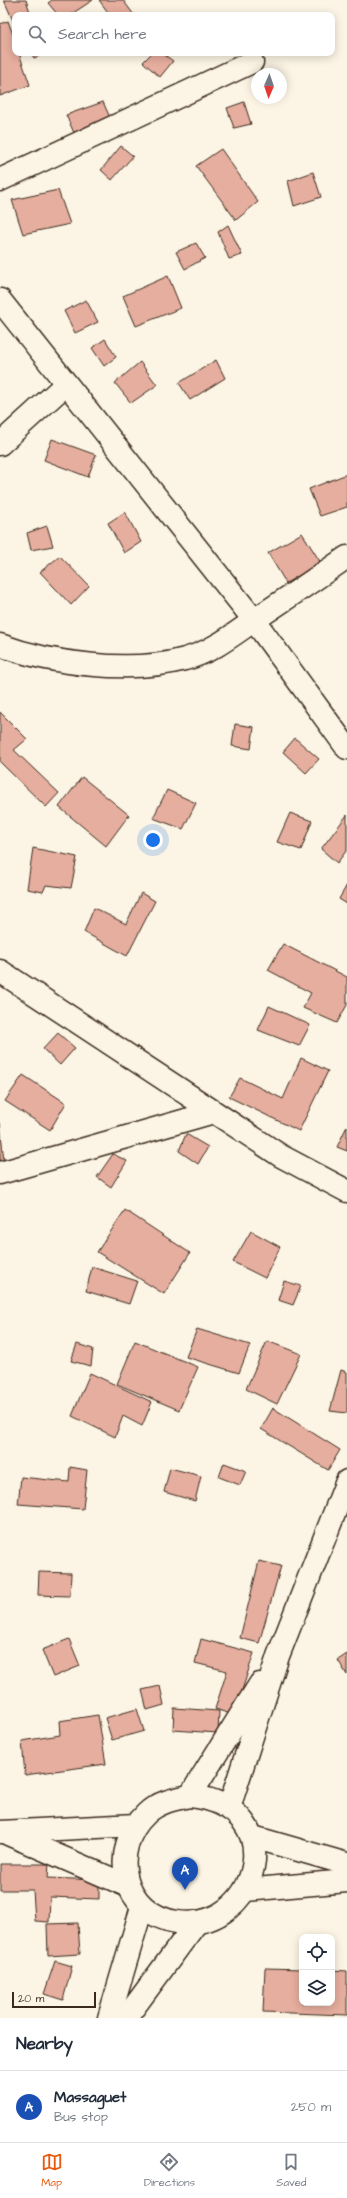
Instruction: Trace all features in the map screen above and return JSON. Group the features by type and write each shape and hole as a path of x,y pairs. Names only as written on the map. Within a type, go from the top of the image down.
{"main road":[{"path":"0,180 252,62"},
{"path":"0,300 254,620 347,748"},
{"path":"0,444 66,384"},
{"path":"0,645 15,650 92,666 161,664 186,659 223,642 347,557"},
{"path":"0,971 281,1156 347,1191"},
{"path":"0,1173 214,1112"},
{"path":"229,1808 278,1656 347,1480"},
{"path":"190,1796 278,1656"},
{"path":"190,1796 217,1802 229,1808 243,1821 253,1838 254,1856 252,1874 244,1890 227,1909 216,1916 197,1922 178,1922 159,1917 142,1907 128,1886 124,1865 127,1844 136,1825 146,1813 159,1804 190,1796"},
{"path":"2,1832 136,1825"},
{"path":"2,1832 128,1886"},
{"path":"253,1838 347,1864"},
{"path":"244,1890 347,1881"},
{"path":"109,2018 142,1907"},
{"path":"126,2018 197,1922"}],"building":[{"path":"4,0 26,0 30,12 12,12 12,18"},
{"path":"52,0 93,0 75,12 56,12 48,3"},
{"path":"99,0 123,0 132,12 108,12"},
{"path":"8,21 12,32 12,56 20,56 30,85 0,96 0,24"},
{"path":"149,56 166,56 173,61 160,77 143,62"},
{"path":"103,102 112,122 75,135 66,115"},
{"path":"244,102 251,124 234,128 227,108"},
{"path":"121,146 133,156 112,180 101,170"},
{"path":"221,149 258,202 236,220 196,166"},
{"path":"313,172 321,197 294,206 288,181"},
{"path":"58,190 70,224 23,234 12,200"},
{"path":"228,225 242,255 229,259 218,232"},
{"path":"196,243 205,258 185,269 176,252"},
{"path":"168,276 181,308 136,326 123,296"},
{"path":"86,300 98,322 75,333 64,311"},
{"path":"105,339 116,357 104,366 92,348"},
{"path":"216,360 225,378 190,400 179,383"},
{"path":"140,362 157,385 131,403 115,383"},
{"path":"52,439 96,455 88,477 44,460"},
{"path":"347,474 347,507 320,516 309,489"},
{"path":"125,512 141,542 124,553 108,523"},
{"path":"47,526 53,546 31,550 27,533"},
{"path":"302,533 321,563 286,583 268,553"},
{"path":"60,556 89,586 71,605 40,572"},
{"path":"0,712 27,739 14,750 59,793 46,807 0,762"},
{"path":"235,724 254,727 251,749 232,746"},
{"path":"295,738 319,759 306,773 283,752"},
{"path":"82,777 129,815 106,846 59,807"},
{"path":"167,790 196,803 183,829 153,818"},
{"path":"290,813 312,821 301,850 277,842"},
{"path":"347,815 347,850 337,863 321,849"},
{"path":"33,848 77,857 71,888 46,885 43,892 27,889"},
{"path":"347,885 347,904 339,899"},
{"path":"141,893 155,901 127,956 84,932 94,908 126,924"},
{"path":"283,944 347,977 347,1005 337,1023 303,1008 311,993 268,970"},
{"path":"269,1006 310,1025 299,1046 258,1030"},
{"path":"58,1033 75,1048 60,1065 43,1049"},
{"path":"301,1058 328,1071 299,1131 229,1097 240,1078 283,1099"},
{"path":"23,1075 66,1103 50,1130 5,1101"},
{"path":"0,1123 5,1171 0,1172"},
{"path":"347,1126 347,1151 337,1147"},
{"path":"186,1134 208,1147 198,1164 179,1151"},
{"path":"113,1154 127,1161 111,1187 97,1177"},
{"path":"125,1210 190,1253 164,1294 97,1252"},
{"path":"251,1231 280,1247 265,1278 233,1262"},
{"path":"92,1267 137,1281 129,1304 86,1291"},
{"path":"284,1281 301,1286 293,1305 278,1300"},
{"path":"197,1329 250,1345 239,1373 186,1357"},
{"path":"135,1341 198,1367 179,1410 117,1384"},
{"path":"267,1341 301,1354 277,1404 246,1389"},
{"path":"77,1344 93,1349 91,1366 71,1361"},
{"path":"341,1370 347,1372 347,1413 330,1411"},
{"path":"90,1373 152,1402 142,1426 123,1416 115,1437 72,1416"},
{"path":"273,1408 340,1450 328,1470 261,1429"},
{"path":"224,1463 246,1471 240,1485 219,1477"},
{"path":"70,1467 87,1470 83,1509 18,1504 21,1477 69,1482"},
{"path":"170,1468 201,1476 195,1501 164,1492"},
{"path":"259,1561 281,1566 259,1643 240,1638"},
{"path":"39,1572 71,1573 70,1596 38,1595"},
{"path":"69,1639 80,1666 53,1677 42,1650"},
{"path":"201,1639 254,1653 234,1715 215,1709 227,1671 195,1663"},
{"path":"347,1654 347,1675 338,1660"},
{"path":"160,1686 164,1705 147,1710 142,1690"},
{"path":"174,1708 219,1711 218,1733 173,1730"},
{"path":"137,1709 144,1731 112,1740 105,1718"},
{"path":"98,1715 106,1764 25,1775 22,1741 60,1735 59,1721"},
{"path":"0,1864 49,1864 48,1878 99,1880 99,1899 50,1897 49,1922 35,1921 33,1890 0,1890"},
{"path":"78,1923 80,1954 48,1956 47,1924"},
{"path":"55,1961 72,1966 63,2000 44,1994"},
{"path":"265,1968 299,1969 299,2006 335,2006 335,1970 347,1971 347,2015 263,2012"}],"place":[{"name":"Massaguet","path":"185,1890"}]}
